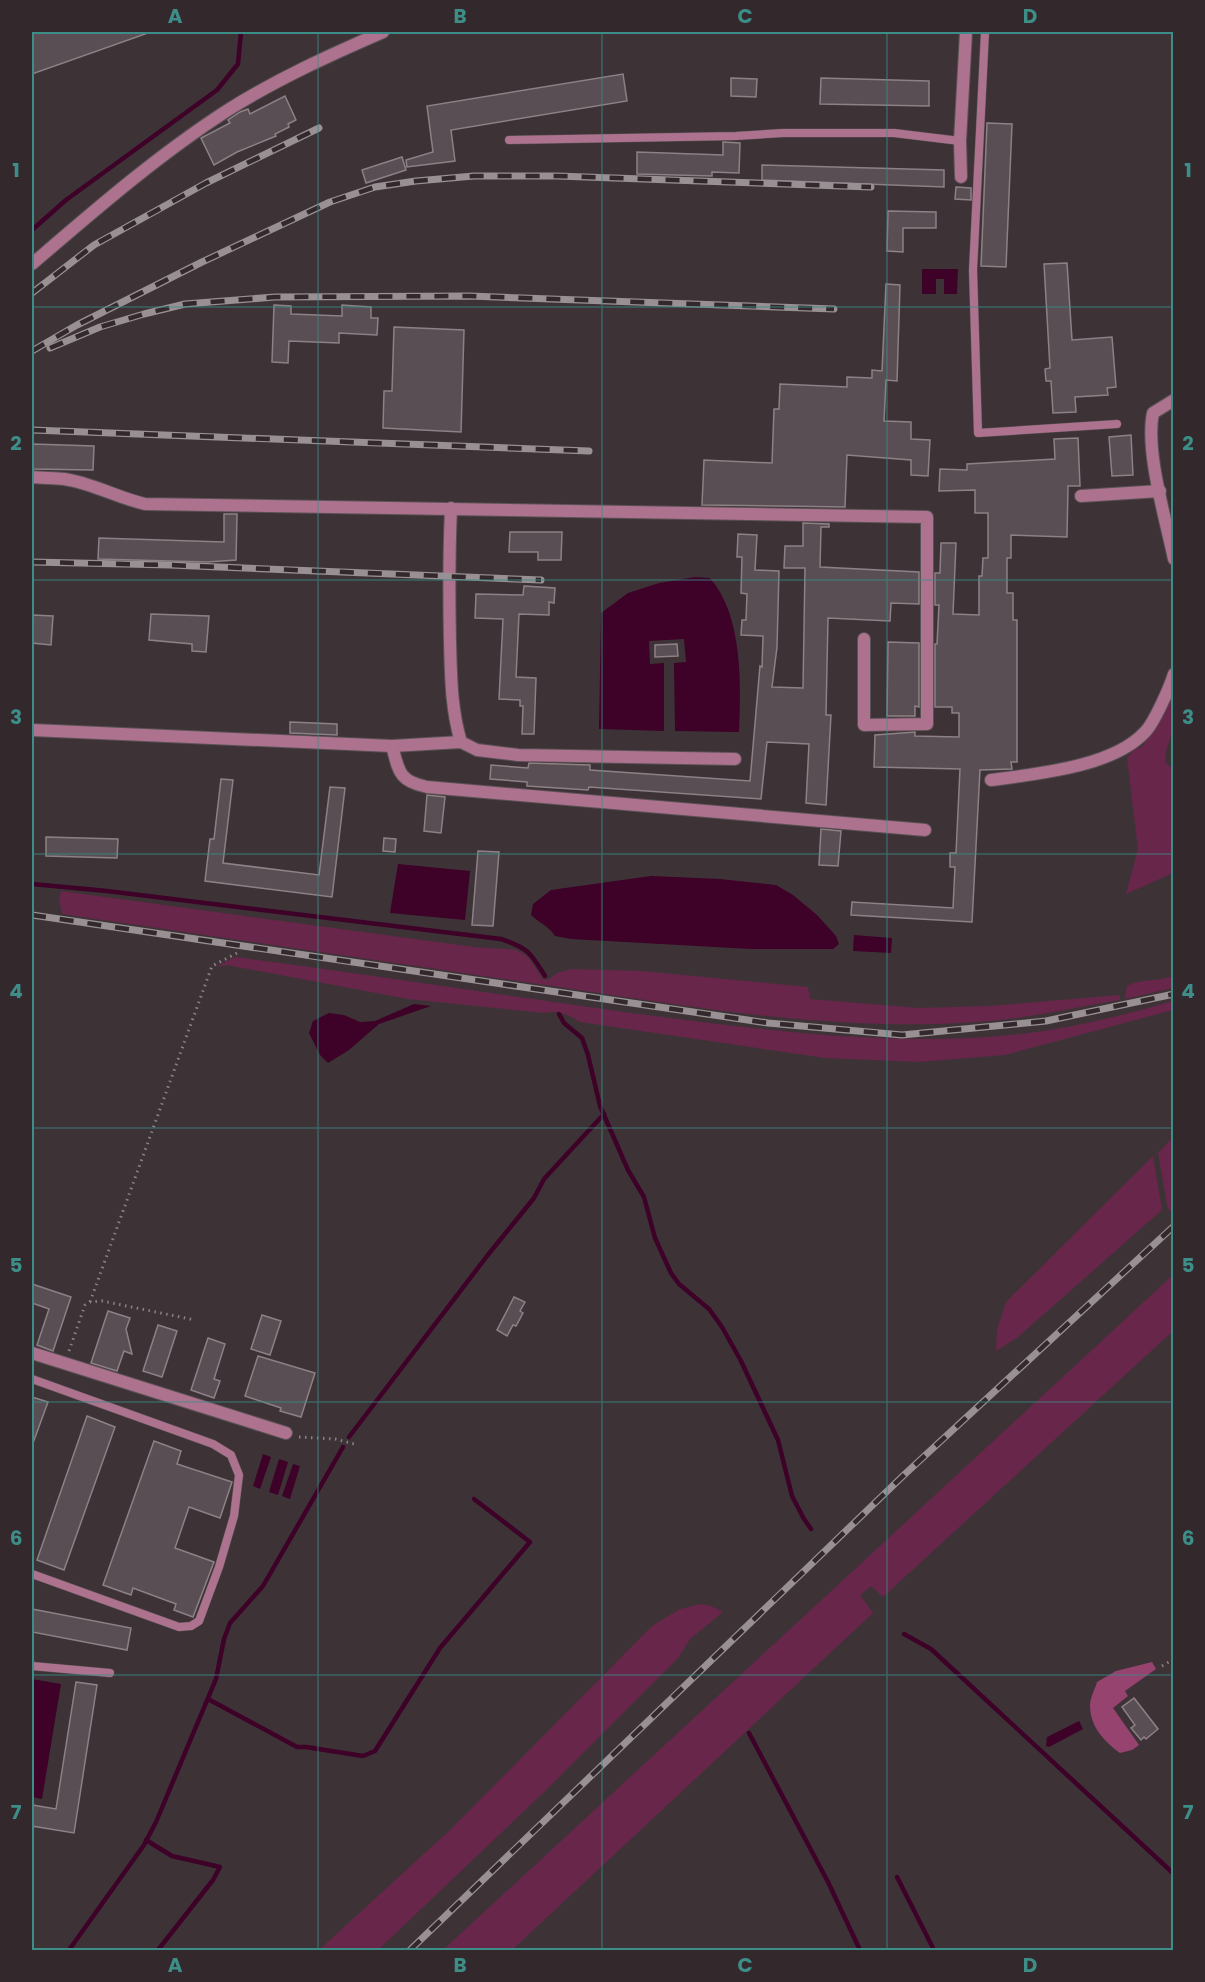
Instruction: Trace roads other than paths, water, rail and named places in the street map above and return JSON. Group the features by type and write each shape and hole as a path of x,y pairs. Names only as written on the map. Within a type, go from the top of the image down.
{"street":[{"path":"32,264 125,184 231,108 299,70 383,32"},
{"path":"961,177 960,141 966,32"},
{"path":"1173,400 1153,413 1150,426 1152,450 1173,559"},
{"path":"32,477 66,479 100,489 123,499 145,504 927,517 927,724 864,726 864,639"},
{"path":"1081,495 1160,491"},
{"path":"451,508 448,576 452,682 454,718 461,742"},
{"path":"991,780 1040,774 1072,767 1128,746 1147,731 1171,684 1173,674"},
{"path":"32,730 392,746 461,742 477,750 518,755 735,759"},
{"path":"392,746 403,778 410,783 427,787 925,830"},
{"path":"32,1353 286,1434"}],"lane":[{"path":"985,32 973,270 978,433 1117,424"},
{"path":"509,140 783,133 894,133 960,141"},
{"path":"32,1379 213,1444 231,1455 238,1474 234,1516 219,1567 199,1621 192,1626 179,1627 32,1574"},
{"path":"32,1666 110,1673"}],"waterway":[{"path":"32,230 66,200 217,90 238,64 241,32"},
{"path":"32,884 501,939 528,952 545,976"},
{"path":"559,1014 564,1023 582,1038 600,1106 628,1170 644,1197 655,1238 671,1273 679,1284 709,1309 741,1361 778,1440 792,1496 811,1529"},
{"path":"349,1437 534,1198 544,1179 604,1114"},
{"path":"69,1950 144,1845 156,1822 216,1679 224,1639 230,1623 263,1586 343,1447"},
{"path":"208,1699 297,1747 363,1756 375,1751 440,1648 530,1542 474,1499"},
{"path":"904,1634 931,1649 1174,1874"},
{"path":"749,1733 828,1882 860,1950"},
{"path":"146,1840 172,1856 220,1867 213,1880 158,1950"},
{"path":"897,1877 934,1950"}],"railway":[{"path":"32,293 94,245 206,183 319,128"},
{"path":"32,351 77,325 202,262 330,202 375,187 474,176 557,176 871,187"},
{"path":"50,348 100,327 185,304 275,297 469,296 834,309"},
{"path":"32,430 589,451"},
{"path":"32,562 170,565 541,580"},
{"path":"32,915 768,1023 902,1035 1046,1021 1174,994"},
{"path":"410,1950 905,1474 1174,1226"}]}
